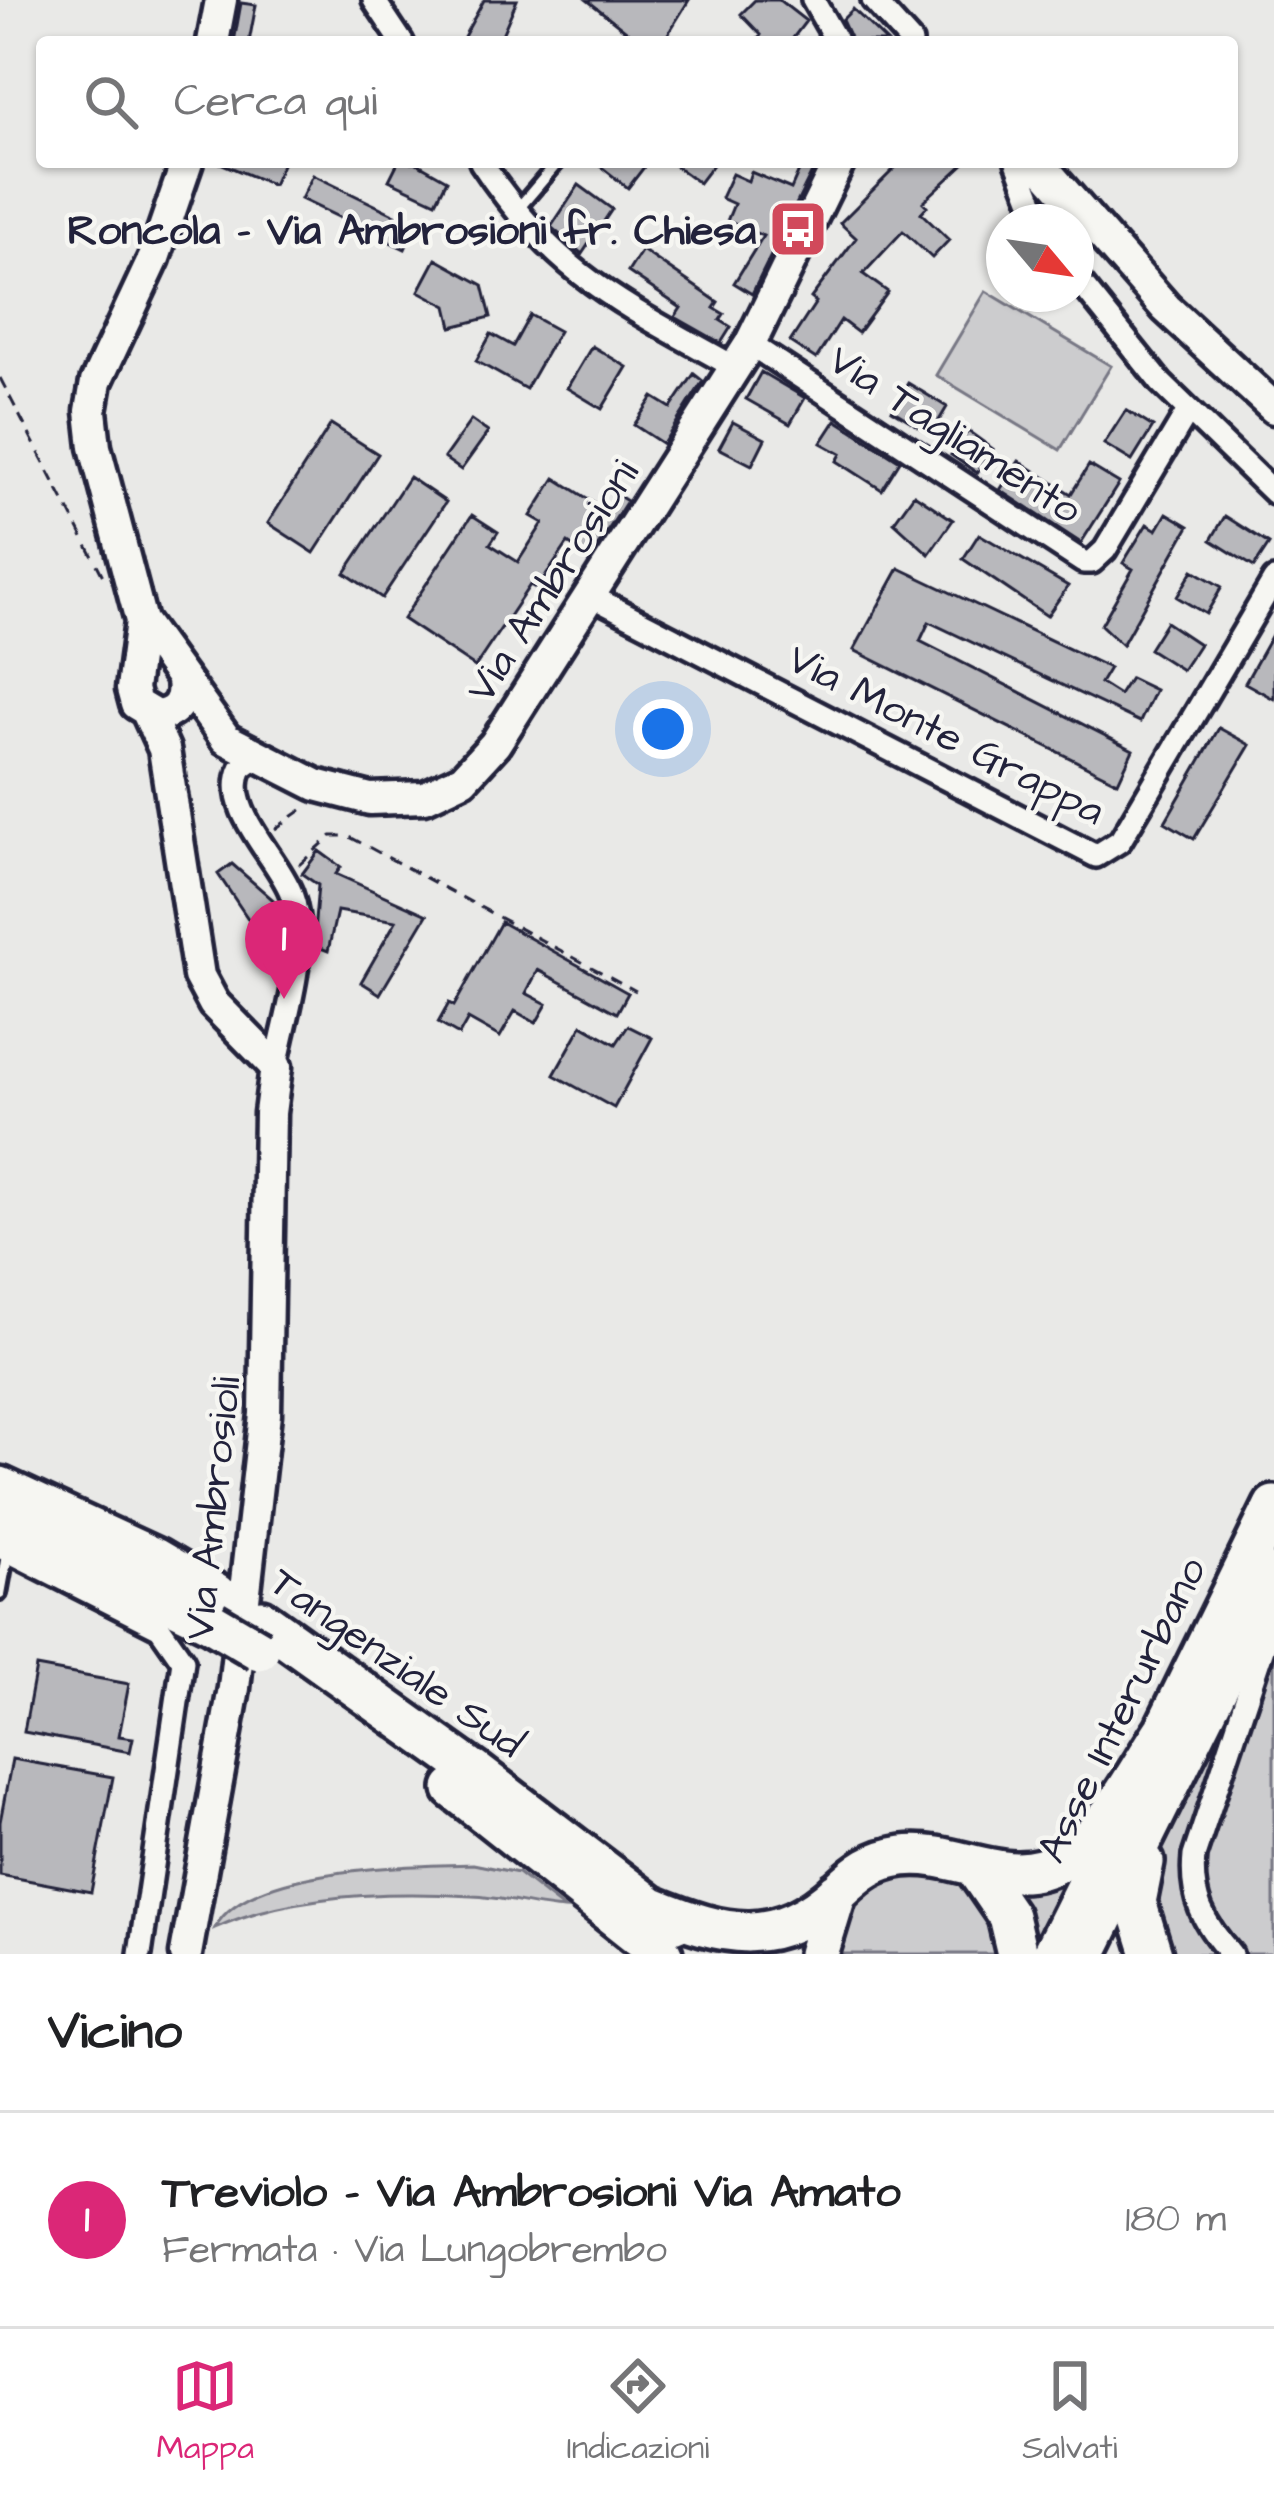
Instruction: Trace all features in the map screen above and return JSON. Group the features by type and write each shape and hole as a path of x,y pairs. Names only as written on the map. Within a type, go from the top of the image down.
{"highway":[{"name":"Tangenziale Sud","path":"0,1487 157,1558 214,1608 261,1635 655,1940 715,1954"},
{"name":"Asse Interurbano","path":"1086,1954 1274,1506"},
{"name":"Tangenziale Sud","path":"3,1538 214,1608"},
{"name":"Asse Interurbano","path":"1052,1954 1274,1574"},
{"path":"655,1940 754,1934 788,1925 837,1892 856,1871 885,1858 948,1859 978,1872 1028,1872 1070,1856 1177,1736"},
{"path":"1152,1954 1137,1917 1136,1887 1177,1736"},
{"path":"978,1872 1008,1916 1018,1954"},
{"path":"818,1954 837,1892"}],"street":[{"path":"214,36 221,0"},
{"path":"374,0 398,36"},
{"path":"873,0 905,36"},
{"path":"815,4 834,36"},
{"path":"185,168 154,258 96,382 95,447 141,621 175,698 164,749 199,976 214,1004 276,1067"},
{"path":"485,168 514,212 574,272 743,356"},
{"name":"Via Ambrosioni","path":"175,698 226,739 306,782 360,797 404,800 445,790 489,753 593,596 743,356 836,168"},
{"path":"1018,168 1033,204"},
{"path":"1042,168 1166,308 1274,408"},
{"path":"1094,299 1187,411 1274,493"},
{"name":"Via Tagliamento","path":"743,356 1083,562 1092,562 1106,550 1187,411"},
{"name":"Via Monte Grappa","path":"593,596 1096,856 1120,842 1274,580"},
{"path":"141,621 133,697 175,698"},
{"path":"256,757 238,773 237,790 283,876 300,932 276,1067"},
{"name":"Via Ambrosioli","path":"186,1954 234,1688 266,1414 270,1113 276,1067"},
{"path":"3,1538 160,1628 183,1661 140,1954"},
{"path":"1231,1954 1212,1933 1190,1890 1194,1856 1274,1615"}],"lane":[{"path":"514,212 553,168"},
{"path":"0,1589 3,1538"}],"path":[{"path":"0,379 110,590"},
{"path":"283,876 332,836 348,836 636,991"}],"shaded area":[{"path":"986,291 986,312 1021,312 1111,366 1060,450 936,375"},
{"path":"1274,1632 1274,1954 1235,1954 1214,1931 1197,1858"},
{"path":"1244,1681 1190,1857 1225,1954 1161,1954 1154,1919 1162,1848 1191,1779"},
{"path":"1078,1860 1037,1954 994,1881"},
{"path":"473,1864 518,1873 564,1909 484,1897 375,1895 275,1908 215,1928 232,1908 294,1881 372,1869"},
{"path":"921,1873 958,1876 987,1911 1004,1954 823,1954 859,1897 883,1882"}],"building":[{"path":"484,0 517,0 501,36 464,36"},
{"path":"587,0 689,0 667,36 632,36"},
{"path":"755,0 779,0 806,21 795,36 760,36 741,14"},
{"path":"241,3 256,5 250,36 235,36"},
{"path":"853,9 881,36 849,36 842,20"},
{"path":"232,168 280,168 273,185"},
{"path":"395,168 426,168 447,180 436,202 389,180"},
{"path":"603,168 643,168 628,188"},
{"path":"678,168 710,168 699,183"},
{"path":"800,168 814,168 752,294 734,283 763,236 727,221 734,204 721,198 732,174 748,181 751,172 791,189"},
{"path":"895,168 960,168 923,202 927,206 921,213 949,240 932,258 903,231 863,274 888,292 858,333 841,320 816,359 790,342 816,302 811,298 856,238 840,223"},
{"path":"313,175 416,225 405,249 301,199"},
{"path":"579,185 612,209 582,254 551,227"},
{"path":"642,250 718,302 714,308 724,314 720,320 731,327 721,343 675,317 681,308 628,272"},
{"path":"436,259 483,285 491,317 452,327 447,306 419,291"},
{"path":"530,315 559,331 526,389 476,361 491,334 513,346"},
{"path":"592,346 627,367 602,409 567,388"},
{"path":"761,372 805,398 790,424 746,399"},
{"path":"694,374 703,381 663,444 634,425 653,397 671,408"},
{"path":"908,383 947,407 931,434 892,410"},
{"path":"1126,410 1153,427 1132,461 1104,444"},
{"path":"471,420 488,432 461,470 444,458"},
{"path":"836,420 900,461 882,490 837,461 841,454 821,443"},
{"path":"733,422 765,439 752,465 719,448"},
{"path":"331,424 378,454 314,553 268,523"},
{"path":"968,431 993,449 977,473 951,455"},
{"path":"1019,461 1071,494 1089,465 1119,483 1081,543 1000,490"},
{"path":"409,477 446,502 382,598 345,573"},
{"path":"555,478 606,510 616,494 627,501 590,558 568,543 537,589 530,585 475,667 403,619 472,515 498,532 490,544 518,562 543,523 531,516"},
{"path":"914,494 953,520 929,554 894,522"},
{"path":"1167,513 1189,526 1122,645 1101,625 1133,569 1123,563 1147,524 1157,530"},
{"path":"1225,516 1269,544 1254,567 1211,540"},
{"path":"979,534 1068,586 1047,616 963,559"},
{"path":"899,568 1109,668 1100,683 1119,695 1130,678 1155,690 1140,722 929,622 920,641 1133,750 1118,782 854,650"},
{"path":"1193,570 1222,587 1206,614 1177,597"},
{"path":"1166,622 1199,644 1182,670 1149,649"},
{"path":"1274,631 1274,699 1245,683"},
{"path":"1219,728 1250,745 1194,839 1165,822"},
{"path":"319,851 341,867 336,874 427,915 380,994 361,982 396,921 337,911 328,951 313,945 318,885 302,874"},
{"path":"232,864 278,904 283,927 263,941 218,874"},
{"path":"501,922 628,993 617,1013 538,970 526,993 547,1004 536,1023 515,1011 500,1037 468,1019 459,1035 438,1023 449,1003 454,1006"},
{"path":"582,1025 616,1044 628,1026 652,1038 614,1108 554,1075"},
{"path":"36,1667 129,1684 119,1736 133,1738 130,1752 24,1732"},
{"path":"12,1759 113,1777 91,1892 0,1875 0,1822"}],"place":[{"name":"Roncola - Via Ambrosioni fr. Chiesa","path":"798,229"},
{"name":"Treviolo - Via Ambrosioni Via Amato","path":"284,999"}]}
